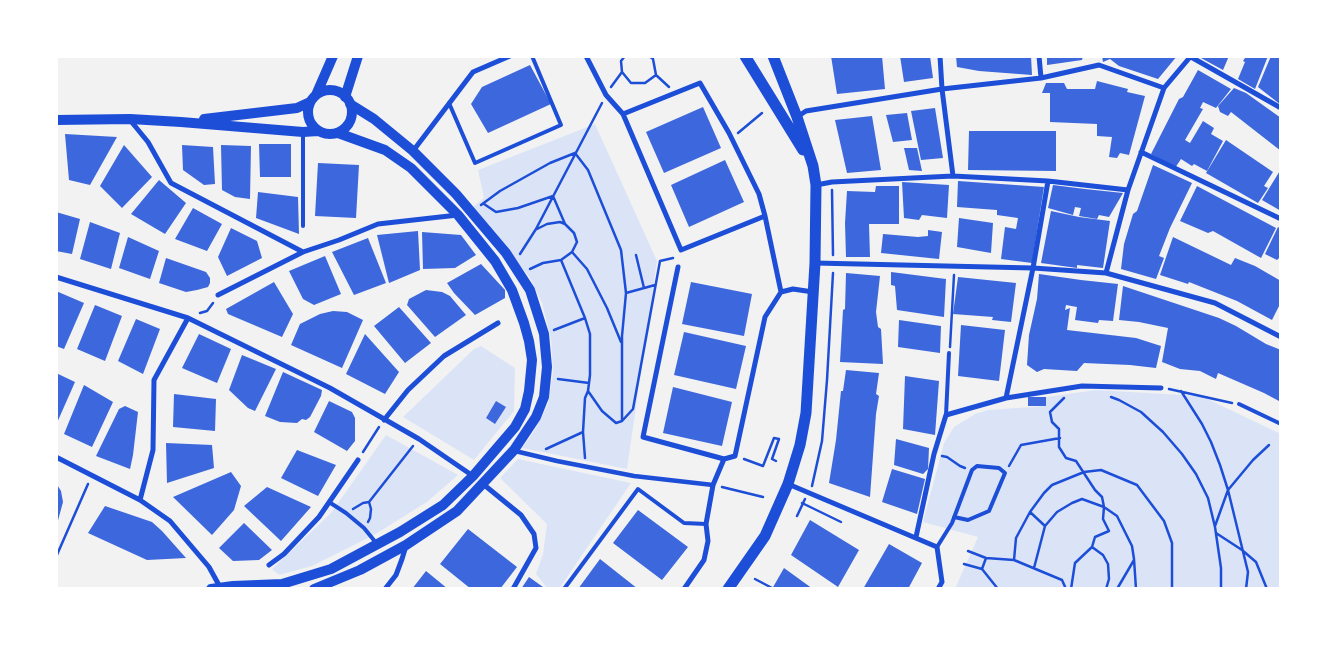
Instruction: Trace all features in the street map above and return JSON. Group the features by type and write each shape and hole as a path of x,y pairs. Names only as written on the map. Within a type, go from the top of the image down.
{"main road":[{"path":"318,131 309,120 308,113 333,56"},
{"path":"745,56 812,166"},
{"path":"728,589 765,536 788,484 800,445 806,413 816,263 816,186 797,117 773,56"},
{"path":"56,120 181,122 303,132 318,131 325,134 338,133 344,129 351,118 352,110 348,100 357,58"},
{"path":"181,122 297,108 329,90 336,91 413,151 472,212 530,290 544,334 547,367 544,397 536,417 514,450 456,511 406,545 360,570 314,589"},
{"path":"211,589 282,584 331,569 400,532 443,504 473,476 515,426 524,409 529,390 532,360 529,341 512,290 495,261 458,215 411,168 386,150 338,133"},
{"path":"473,476 483,484"},
{"path":"400,532 406,545"}],"street":[{"path":"413,151 473,72 510,56"},
{"path":"586,56 606,94 623,114 681,250 765,216"},
{"path":"940,56 942,90 953,176"},
{"path":"1039,56 1041,78"},
{"path":"1106,273 1128,190 1164,88 1191,57 1281,108"},
{"path":"797,117 806,111 942,90 1041,78 1098,65 1164,88"},
{"path":"623,114 700,83 732,139 759,194 782,292"},
{"path":"130,120 148,142 171,183 303,252"},
{"path":"1141,152 1281,219"},
{"path":"816,186 832,182 953,176 1048,181 1128,190"},
{"path":"1006,398 1033,268 1048,181"},
{"path":"218,295 303,252 378,224 458,215"},
{"path":"816,263 1033,268 1106,273 1215,303 1281,337"},
{"path":"678,267 643,437 724,459 735,456 765,317 782,292 793,289 814,292"},
{"path":"56,277 188,318 330,388 419,439 473,476"},
{"path":"140,500 153,450 154,380 188,318"},
{"path":"384,420 408,390 444,356 498,323"},
{"path":"916,537 934,454 946,415 1006,398 1082,386 1161,388"},
{"path":"514,450 634,476 713,485"},
{"path":"56,457 140,500 170,521 209,567 221,588"},
{"path":"684,589 704,560 708,540 706,524 713,485 724,459"},
{"path":"269,565 284,554 319,517 358,460"},
{"path":"483,484 521,515 534,534 536,548 513,589"},
{"path":"788,484 937,547 942,582 938,589"},
{"path":"385,589 396,575 406,545"}],"lane":[{"path":"449,103 475,162 561,124 532,56"},
{"path":"303,132 303,226"},
{"path":"946,415 949,353"},
{"path":"1239,404 1281,424"},
{"path":"937,547 952,523 954,517 972,470 976,466 999,468 1004,473 989,511 968,520 954,517"},
{"path":"564,589 638,489 684,523 706,524"},
{"path":"329,502 364,528 377,544"}],"path":[{"path":"625,56 621,61 622,72 631,83 645,83 656,75"},
{"path":"649,56 653,59 656,75 676,93"},
{"path":"516,269 606,94 622,72"},
{"path":"732,139 762,113"},
{"path":"472,212 500,191 550,163 575,153"},
{"path":"575,153 588,170 621,250 626,293 622,343 622,421"},
{"path":"484,203 496,212 518,208 553,196"},
{"path":"516,269 561,260 572,252 577,242 574,232 566,224 553,196"},
{"path":"536,229 547,224 560,222 566,224"},
{"path":"572,252 587,269 622,343"},
{"path":"636,255 644,288"},
{"path":"588,391 602,411 616,423 622,421 633,409 660,261 675,258"},
{"path":"561,260 586,318 590,334 589,383 585,398 585,466"},
{"path":"949,353 954,274"},
{"path":"626,293 655,285"},
{"path":"188,318 207,311 218,295"},
{"path":"544,334 586,318"},
{"path":"545,377 589,383"},
{"path":"1069,388 1068,394 1050,412 1052,422 1059,429 1059,447 1066,458 1076,461 1095,490 1102,496 1104,519 1109,531 1095,537 1092,547 1075,563 1072,589"},
{"path":"1161,388 1239,404"},
{"path":"1181,391 1211,442 1228,490 1248,572 1246,589"},
{"path":"1110,397 1141,412 1163,432 1196,474 1208,498 1215,527 1221,568 1221,589"},
{"path":"358,460 384,420"},
{"path":"532,455 584,432"},
{"path":"735,456 763,466 774,438 779,439 772,459 776,461"},
{"path":"1004,473 1021,445 1060,438"},
{"path":"346,513 363,503 370,502 419,439"},
{"path":"1215,527 1228,490 1253,460 1269,445"},
{"path":"934,454 947,457 960,466"},
{"path":"1014,560 1016,538 1030,512 1044,493 1052,485 1084,472 1101,470 1137,485 1164,521 1172,544 1172,589"},
{"path":"56,557 92,476"},
{"path":"726,487 762,497"},
{"path":"1034,568 1045,526 1057,512 1072,502 1082,499 1104,507 1118,516 1132,546 1136,589"},
{"path":"364,528 370,518 370,502"},
{"path":"802,503 841,522"},
{"path":"796,516 800,508"},
{"path":"1030,512 1045,526"},
{"path":"1216,532 1256,562 1267,589"},
{"path":"1092,547 1104,555 1108,564 1109,579 1106,589"},
{"path":"968,551 986,558 1014,560 1062,580 1066,589"},
{"path":"982,569 986,558"},
{"path":"1117,589 1134,559"},
{"path":"964,564 982,569 998,589"},
{"path":"755,579 772,588"}],"shaded area":[{"path":"595,124 657,261 627,469 522,448 534,431 548,404 553,372 551,339 542,303 530,278 473,207 484,198 478,170"},
{"path":"481,346 515,368 514,411 474,460 403,417 474,349"},
{"path":"1096,390 1201,396 1281,434 1281,589 955,589 978,537 923,522 944,443 954,427 975,414 988,410 1046,406 1046,397"},
{"path":"386,435 458,475 427,502 374,535 312,566 279,575 272,569 331,513"},
{"path":"518,459 631,483 559,589 548,589 536,574 543,554 547,524 500,478"}],"building":[{"path":"831,56 882,56 885,89 837,94"},
{"path":"900,56 930,56 933,78 904,82"},
{"path":"956,56 1031,56 1032,75 979,71 957,67"},
{"path":"1047,56 1083,56 1082,60 1047,65"},
{"path":"1102,56 1177,56 1158,79 1119,66 1110,59 1103,62"},
{"path":"1202,56 1229,56 1223,70 1201,58"},
{"path":"1242,56 1268,56 1255,89 1238,79 1245,62 1243,61 1245,58"},
{"path":"1271,56 1281,56 1281,105 1258,87"},
{"path":"530,65 551,104 488,133 471,104 482,87"},
{"path":"1198,70 1231,89 1216,108 1203,102 1200,108 1203,109 1185,140 1190,143 1203,121 1214,128 1211,134 1223,141 1207,171 1194,164 1192,166 1181,159 1175,168 1151,154 1179,99 1183,97"},
{"path":"1097,81 1128,89 1127,92 1145,96 1129,155 1120,153 1117,158 1109,157 1112,137 1097,136 1097,124 1050,122 1050,93 1042,93 1046,83 1064,83 1067,89 1095,89"},
{"path":"1234,88 1246,93 1281,118 1281,151 1231,112 1228,116 1220,112 1218,106"},
{"path":"703,107 721,148 664,173 646,132"},
{"path":"935,108 943,158 921,160 911,111"},
{"path":"907,113 912,140 893,142 886,115"},
{"path":"872,116 881,170 847,173 835,120"},
{"path":"969,131 1056,131 1056,171 968,170"},
{"path":"65,134 117,137 90,185 69,180"},
{"path":"1226,140 1273,172 1264,186 1268,188 1258,203 1206,173"},
{"path":"259,144 291,144 291,177 260,177"},
{"path":"124,145 152,177 122,208 100,186"},
{"path":"182,145 213,147 215,184 204,185 183,170"},
{"path":"221,145 251,146 250,199 235,197 222,190"},
{"path":"904,148 917,148 922,171 909,170"},
{"path":"725,160 744,202 689,227 671,185"},
{"path":"318,163 359,165 356,218 315,216"},
{"path":"1153,165 1192,183 1170,228 1159,256 1164,258 1156,279 1121,269 1124,244 1133,214 1137,211"},
{"path":"1281,169 1281,211 1262,200"},
{"path":"159,180 186,203 165,234 131,214"},
{"path":"958,181 1044,187 1032,263 1001,259 1005,227 1016,229 1018,218 997,215 997,210 957,207"},
{"path":"902,182 949,185 947,218 922,215 919,220 904,218"},
{"path":"1053,185 1123,193 1109,217 1099,215 1097,219 1079,216 1081,208 1075,207 1073,215 1048,208"},
{"path":"876,186 899,186 899,224 869,224 870,257 846,257 845,223 847,191 875,192"},
{"path":"1197,186 1276,228 1261,258 1213,231 1208,233 1180,221"},
{"path":"258,192 298,197 299,234 256,218"},
{"path":"193,208 222,224 207,251 175,239"},
{"path":"1051,211 1110,221 1103,268 1077,265 1077,268 1041,263"},
{"path":"56,212 80,219 72,254 56,251"},
{"path":"959,218 993,223 991,253 957,247"},
{"path":"90,222 120,233 111,269 80,259"},
{"path":"1278,227 1281,229 1281,258 1277,260 1265,254"},
{"path":"231,228 257,241 262,258 227,276 218,257"},
{"path":"928,230 942,232 939,259 881,253 883,234 918,237 928,236"},
{"path":"418,231 420,270 389,283 377,235"},
{"path":"422,232 461,235 476,255 455,268 423,269"},
{"path":"128,237 159,251 150,279 119,268"},
{"path":"1173,237 1231,265 1235,258 1255,266 1281,281 1281,302 1272,320 1237,301 1189,282 1188,284 1160,275"},
{"path":"368,238 386,283 354,295 332,252"},
{"path":"325,256 341,294 314,305 303,299 289,271"},
{"path":"166,258 206,272 210,278 208,287 186,292 159,283"},
{"path":"481,264 505,290 505,298 475,315 447,283"},
{"path":"891,272 946,279 944,317 897,310 895,286 891,285"},
{"path":"846,273 880,276 876,312 878,327 881,329 883,364 840,362"},
{"path":"1039,274 1118,284 1113,321 1099,320 1098,323 1075,320 1077,307 1066,305 1065,310 1070,308 1067,330 1136,338 1161,346 1156,368 1084,363 1077,371 1044,369 1037,372 1027,365 1029,335 1037,299"},
{"path":"958,277 1016,283 1011,322 992,320 993,317 953,314"},
{"path":"274,282 293,314 282,337 228,314 226,309"},
{"path":"691,282 752,294 744,336 682,324"},
{"path":"1123,286 1219,318 1266,344 1281,350 1281,397 1279,401 1218,373 1216,379 1200,371 1180,369 1162,362 1168,328 1119,320"},
{"path":"426,290 442,292 450,296 466,315 435,337 407,305 409,299"},
{"path":"56,291 84,303 64,349 56,346"},
{"path":"95,305 122,316 105,361 77,349"},
{"path":"399,307 431,343 405,363 374,326"},
{"path":"333,311 347,312 363,320 342,368 291,345 300,324 320,314"},
{"path":"136,319 160,329 143,374 118,361"},
{"path":"899,320 941,326 940,353 898,347"},
{"path":"961,325 1005,330 999,381 958,376"},
{"path":"684,332 746,346 736,389 674,375"},
{"path":"199,334 231,349 217,383 182,368"},
{"path":"365,334 399,372 385,394 346,374"},
{"path":"242,355 276,369 255,411 248,408 229,390"},
{"path":"846,370 879,373 876,394 879,396 870,497 829,483 841,391 843,391"},
{"path":"283,372 322,390 321,396 310,417 306,420 302,419 297,423 280,422 265,416"},
{"path":"56,373 75,382 56,425"},
{"path":"905,376 939,381 935,435 903,429"},
{"path":"84,385 113,402 92,447 64,434"},
{"path":"673,387 732,402 722,446 663,433"},
{"path":"174,394 216,399 215,431 173,427"},
{"path":"1028,397 1046,397 1046,406 1028,406"},
{"path":"329,401 352,412 355,418 355,441 347,451 314,432"},
{"path":"496,401 506,407 495,424 486,418"},
{"path":"125,406 138,412 130,469 96,456 119,409"},
{"path":"896,439 929,448 928,469 923,474 894,465"},
{"path":"166,443 212,445 214,468 167,483"},
{"path":"297,450 336,465 318,496 281,478"},
{"path":"892,469 925,479 917,514 882,502"},
{"path":"231,472 241,486 234,510 212,535 173,497"},
{"path":"56,483 61,491 63,502 57,524"},
{"path":"267,487 311,507 281,541 244,506"},
{"path":"105,506 152,522 186,558 147,560 88,533"},
{"path":"638,510 688,547 662,580 613,543"},
{"path":"810,520 859,550 838,587 791,555"},
{"path":"244,523 272,550 259,560 233,561 219,548"},
{"path":"468,529 517,567 500,589 471,589 440,564"},
{"path":"889,544 922,563 908,589 863,589"},
{"path":"600,559 638,589 578,589"},
{"path":"784,568 813,589 772,589"},
{"path":"426,571 448,589 412,589"},
{"path":"529,577 543,587 542,589 521,589"}]}
